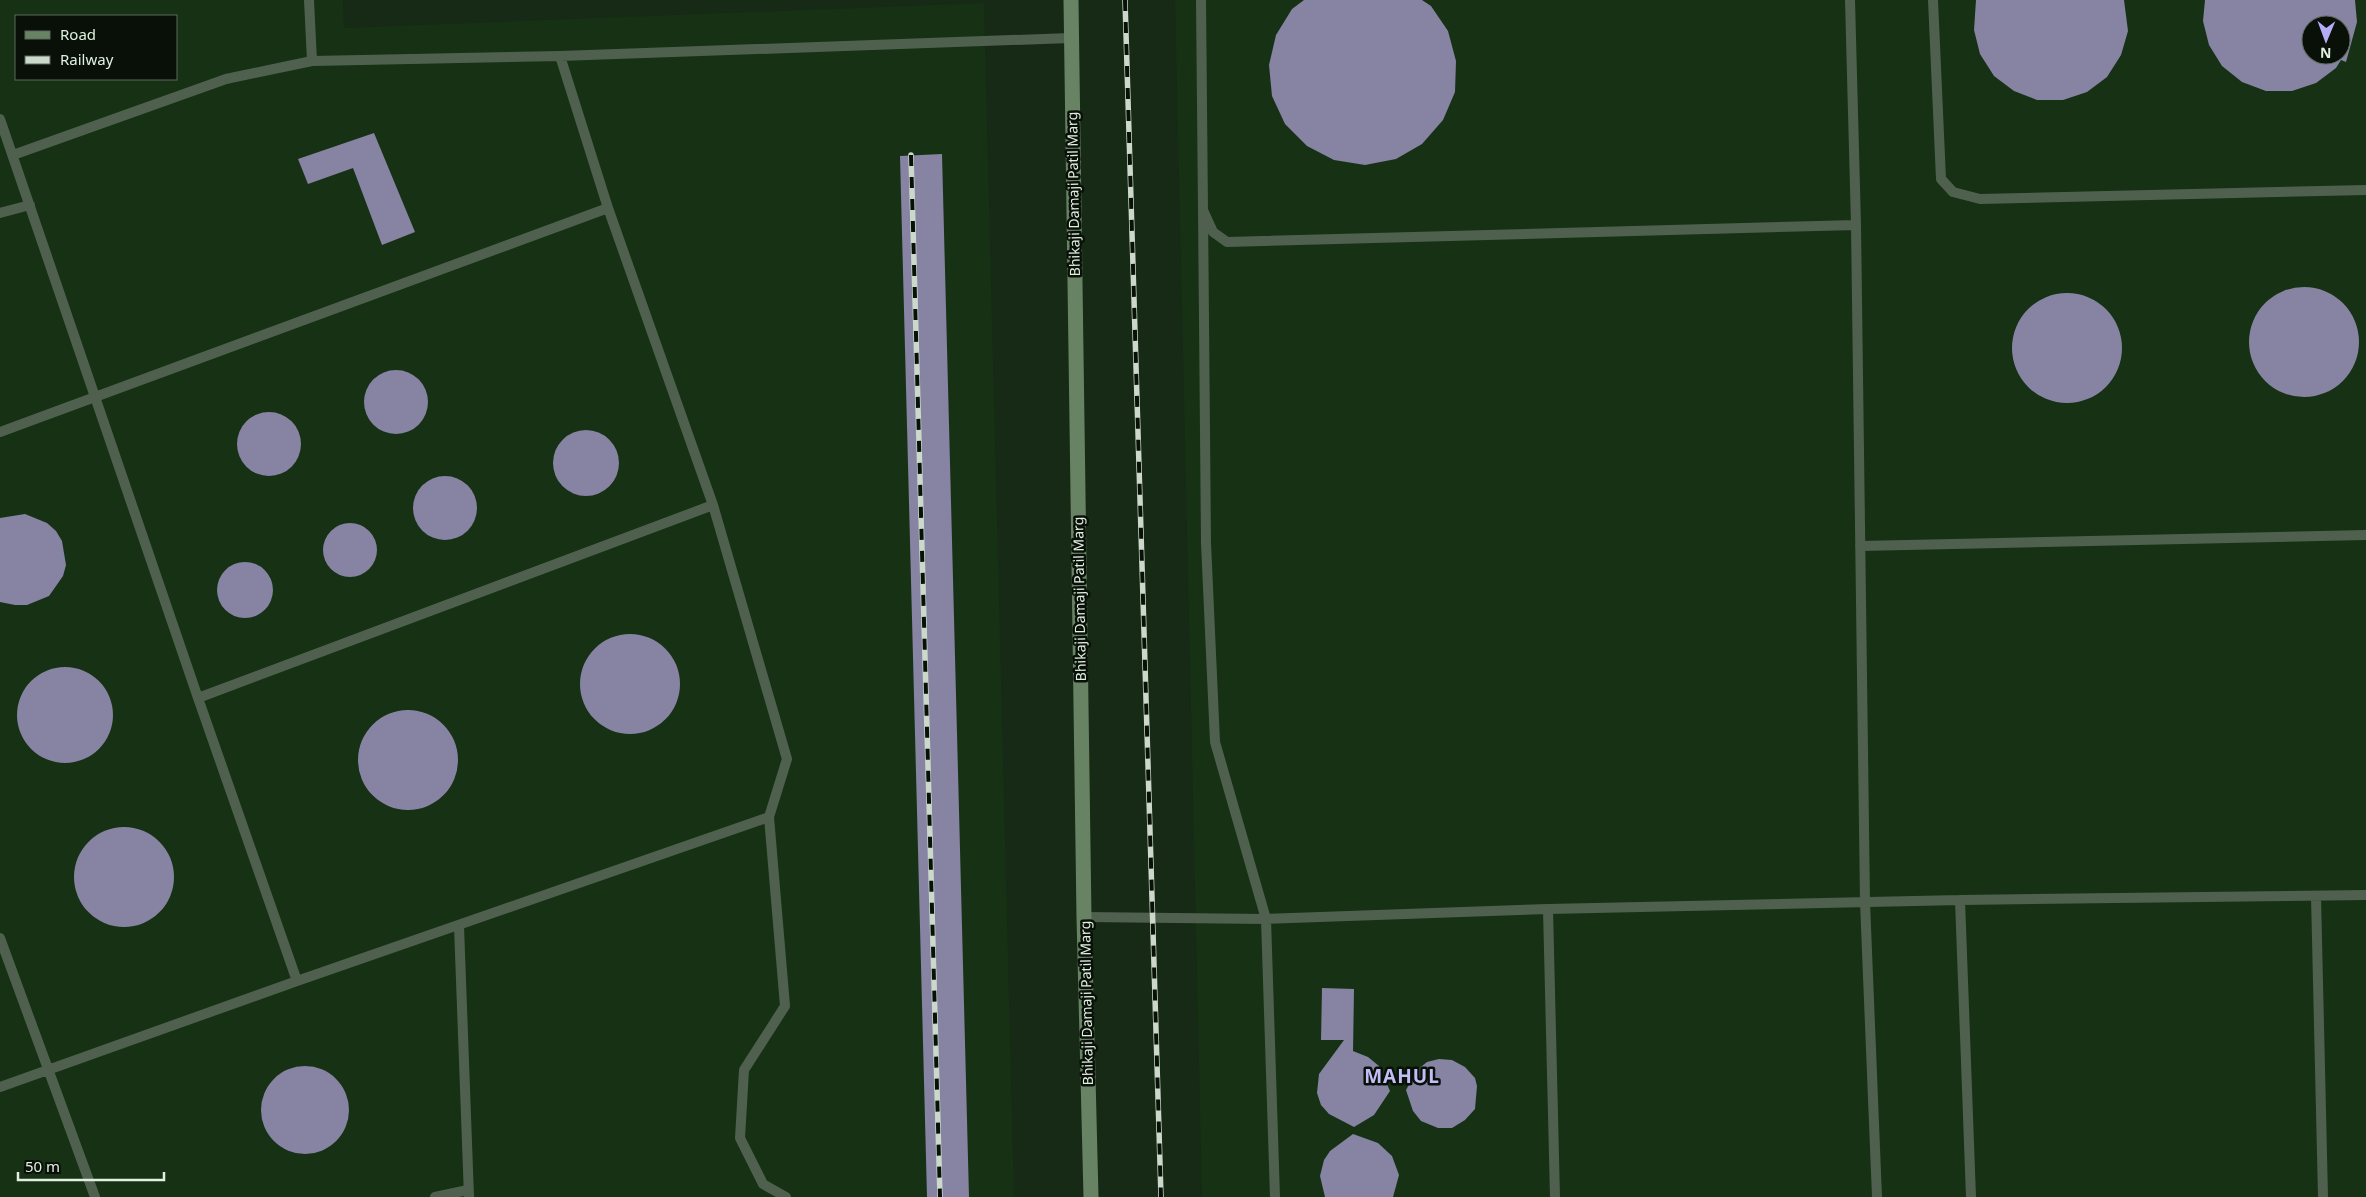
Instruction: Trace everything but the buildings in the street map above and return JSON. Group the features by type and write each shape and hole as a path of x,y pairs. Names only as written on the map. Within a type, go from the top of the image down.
{"street":[{"name":"Bhikaji Damaji Patil Marg","path":"1071,0 1070,38 1084,918 1091,1197"}],"lane":[{"path":"309,0 312,61"},
{"path":"1201,0 1206,542 1215,742 1266,919 1275,1197"},
{"path":"1850,0 1856,225 1864,902 1877,1197"},
{"path":"1933,0 1941,179 1953,192 1980,199 2366,190"},
{"path":"13,155 226,79 312,61 560,56 1070,38"},
{"path":"560,56 608,208 713,505 787,759 769,817 785,1006 744,1070 740,1138 763,1184 786,1197"},
{"path":"0,119 297,981"},
{"path":"0,214 30,205"},
{"path":"0,432 608,208"},
{"path":"1203,210 1213,232 1227,242 1856,225"},
{"path":"198,698 713,505"},
{"path":"1860,546 2366,535"},
{"path":"0,1087 297,981 769,817"},
{"path":"1084,918 1266,919 1548,909 1864,902 2366,895"},
{"path":"2316,896 2323,1197"},
{"path":"1960,900 1971,1197"},
{"path":"1548,909 1555,1197"},
{"path":"435,1197 469,1194 459,926"},
{"path":"0,938 47,1071 95,1197"}],"shaded area":[{"path":"0,0 343,0 344,28 984,3 1014,1197 0,1197"},
{"path":"1175,0 2366,0 2366,1197 1202,1197"}],"railway":[{"path":"1125,0 1161,1197"},
{"path":"911,155 940,1197"}],"district":[{"name":"MAHUL","path":"1402,1076"}]}
